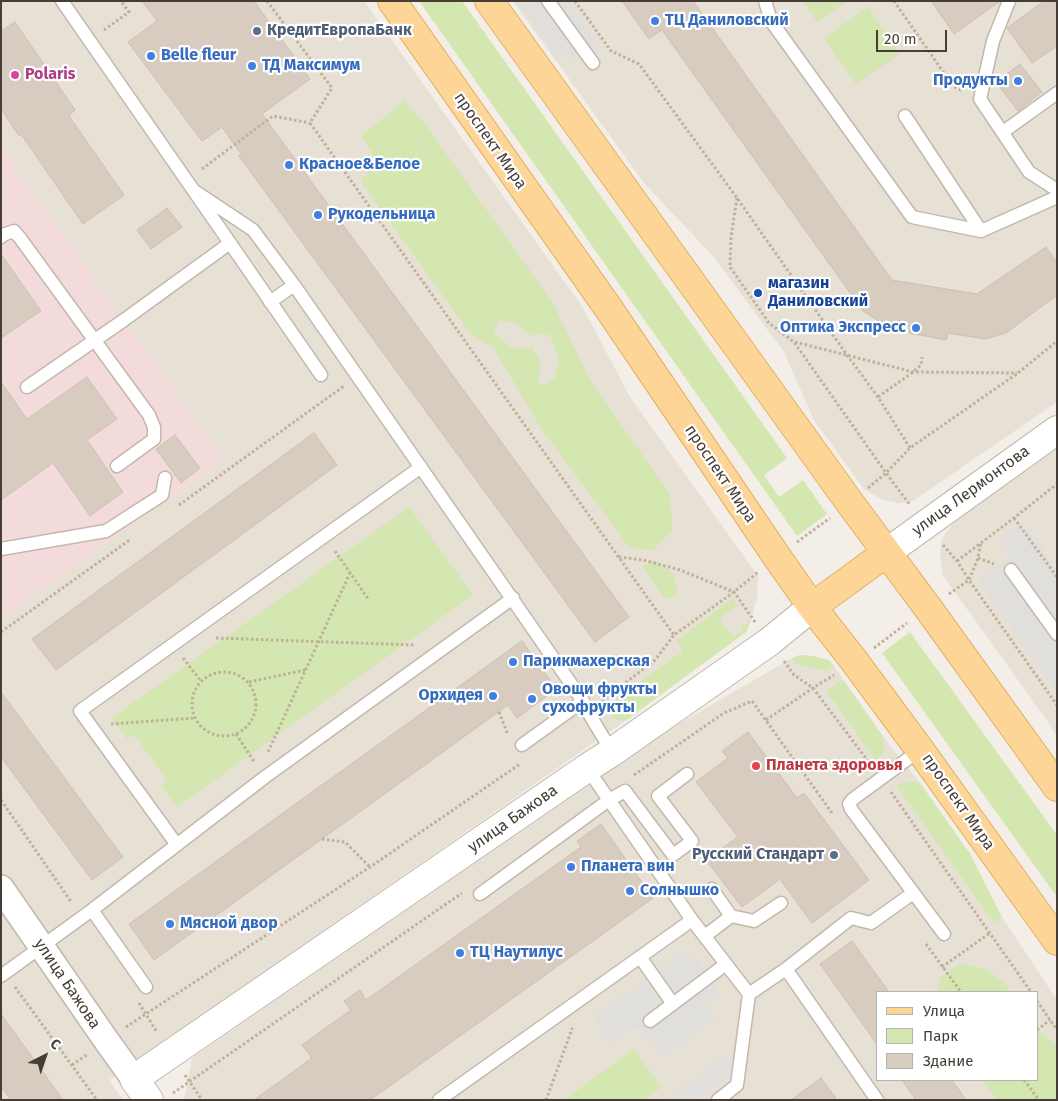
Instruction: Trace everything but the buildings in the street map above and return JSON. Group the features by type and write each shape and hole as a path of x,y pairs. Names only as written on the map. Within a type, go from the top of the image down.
{"main road":[{"name":"проспект Мира","path":"392,1 609,309 812,607 920,750 1057,941"},
{"path":"489,1 886,553 1057,787"},
{"name":"улица Бажова","path":"812,607 886,553"}],"street":[{"name":"улица Лермонтова","path":"886,553 1057,430"},
{"name":"улица Бажова","path":"1,888 106,1040 152,1091 171,1054 612,752 769,642 812,607"}],"lane":[{"path":"62,1 321,375"},
{"path":"548,1 593,63"},
{"path":"765,1 771,21 912,217 981,231 1057,196"},
{"path":"1009,1 993,41 980,98 1029,172 1057,190"},
{"path":"1003,132 1057,94"},
{"path":"905,116 981,231"},
{"path":"190,186 253,230 294,285 513,598 583,701 612,752"},
{"path":"1,237 14,231 20,238 149,415 154,427 154,439 117,466"},
{"path":"27,387 124,320 230,242"},
{"path":"270,302 294,285"},
{"path":"177,845 81,714 81,709 421,467"},
{"path":"1,549 106,531 162,495 165,478"},
{"path":"1011,570 1057,634"},
{"path":"3,975 177,845 262,774 513,598"},
{"path":"522,745 583,701"},
{"path":"920,750 853,799 850,804 851,809 944,934"},
{"path":"587,768 692,920 749,994 737,1085 718,1100"},
{"path":"480,894 607,797 625,791 673,855 692,841 658,796 687,774"},
{"path":"712,888 731,916 754,921 781,903"},
{"path":"749,994 786,969 851,918 871,923 913,893"},
{"path":"92,910 146,987"},
{"path":"705,936 731,916"},
{"path":"439,1100 692,920"},
{"path":"640,957 673,1004"},
{"path":"650,1021 726,964"},
{"path":"786,969 877,1100"}],"path":[{"path":"90,41 129,12 121,1"},
{"path":"267,1 332,88 310,123"},
{"path":"575,1 611,51 639,64 878,397 910,448"},
{"path":"894,1 953,86 980,98"},
{"path":"190,186 273,116 310,123 674,635"},
{"path":"737,198 731,237 730,267 769,323 794,342 886,473 925,524 957,561 1057,705"},
{"path":"794,342 913,372 1018,373"},
{"path":"878,397 921,365 922,357"},
{"path":"957,561 1057,484"},
{"path":"1014,518 1057,577"},
{"path":"325,536 369,600"},
{"path":"969,580 978,558 980,542"},
{"path":"619,557 643,560 680,570 734,592"},
{"path":"262,774 350,573"},
{"path":"184,636 445,646"},
{"path":"172,645 201,681"},
{"path":"248,682 306,670"},
{"path":"224,671 236,674 248,682 254,692 257,704 254,716 246,728 236,734 223,736 204,729 195,718 192,704 194,692 201,681 214,673 224,671"},
{"path":"607,797 724,713 752,702 834,816"},
{"path":"90,725 195,718"},
{"path":"236,734 262,774"},
{"path":"1,800 81,917"},
{"path":"322,839 345,842 370,867"},
{"path":"152,1091 190,1081 467,890"},
{"path":"942,966 990,934"},
{"path":"925,943 960,991"},
{"path":"3,975 97,1100"},
{"path":"135,998 202,1100"},
{"path":"1038,1002 1057,1030"},
{"path":"546,1100 572,1028 562,1013"},
{"path":"1038,1029 1050,1020"},
{"path":"1025,1081 1038,1100"}],"shaded area":[{"path":"1,1 364,1 583,308 630,397 758,576 757,597 746,632 625,721 109,1080 123,1100 1,1100"},
{"path":"513,1 1057,1 1057,402 913,501 899,503 883,500 864,489 814,420 784,352 713,256 644,183"},
{"path":"518,1 567,1 602,49 594,56 576,59 556,56"},
{"path":"1,146 224,460 1,618"},
{"path":"1057,447 1057,737 942,574 940,553 942,538 952,525"},
{"path":"1024,523 1057,568 1057,691 977,580 1009,557 997,541"},
{"path":"800,655 828,660 882,735 920,783 970,854 1002,917 1057,1000 1057,1100 184,1100 192,1058 672,728 792,658"},
{"path":"689,949 722,996 706,1006 716,1019 661,1058 638,1025 611,1043 593,1017"},
{"path":"726,1055 737,1070 697,1100 667,1100"}],"green space":[{"path":"419,1 462,1 787,458 764,475 779,497 803,480 827,514 797,536"},
{"path":"803,1 847,1 817,22"},
{"path":"868,7 900,54 856,84 824,38"},
{"path":"404,101 422,120 553,303 591,382 669,493 673,530 653,550 630,548 542,430 493,347 472,336 361,182 376,159 361,136","holes":["499,320 517,323 532,337 537,333 550,335 559,360 554,379 544,387 538,380 541,364 532,347 514,349 493,333"]},
{"path":"409,507 473,595 177,807 161,785 167,780 134,734 127,739 112,718"},
{"path":"653,560 674,575 678,594 665,599 643,566"},
{"path":"732,599 737,605 719,619 733,637 743,630 742,627 751,620 746,632 625,721 615,719 605,707 683,651 676,641"},
{"path":"910,632 1057,835 1057,897 882,653"},
{"path":"800,655 828,660 834,666 827,671 797,664 792,658"},
{"path":"843,680 882,735 884,752 876,760 826,691"},
{"path":"910,781 920,783 970,854 1002,917 994,923 896,785"},
{"path":"960,963 985,969 1006,983 1010,991 937,991 941,978"},
{"path":"1038,1031 1051,1040 1057,1047 1057,1100 997,1100 984,1081 1038,1081"},
{"path":"634,1049 661,1087 644,1100 564,1100"}],"place":[{"name":"ТЦ Даниловский","path":"655,21"},
{"name":"КредитЕвропаБанк","path":"257,31"},
{"name":"Belle fleur","path":"151,56"},
{"name":"ТД Максимум","path":"252,66"},
{"name":"Polaris","path":"15,75"},
{"name":"Продукты","path":"1018,81"},
{"name":"Красное&Белое","path":"289,165"},
{"name":"Рукодельница","path":"318,215"},
{"name":"магазин Даниловский","path":"758,293"},
{"name":"Оптика Экспресс","path":"916,328"},
{"name":"Парикмахерская","path":"513,662"},
{"name":"Орхидея","path":"493,696"},
{"name":"Овощи фрукты сухофрукты","path":"532,699"},
{"name":"Планета здоровья","path":"756,766"},
{"name":"Русский Стандарт","path":"834,855"},
{"name":"Планета вин","path":"571,867"},
{"name":"Солнышко","path":"630,891"},
{"name":"Мясной двор","path":"170,924"},
{"name":"ТЦ Наутилус","path":"460,953"}]}
